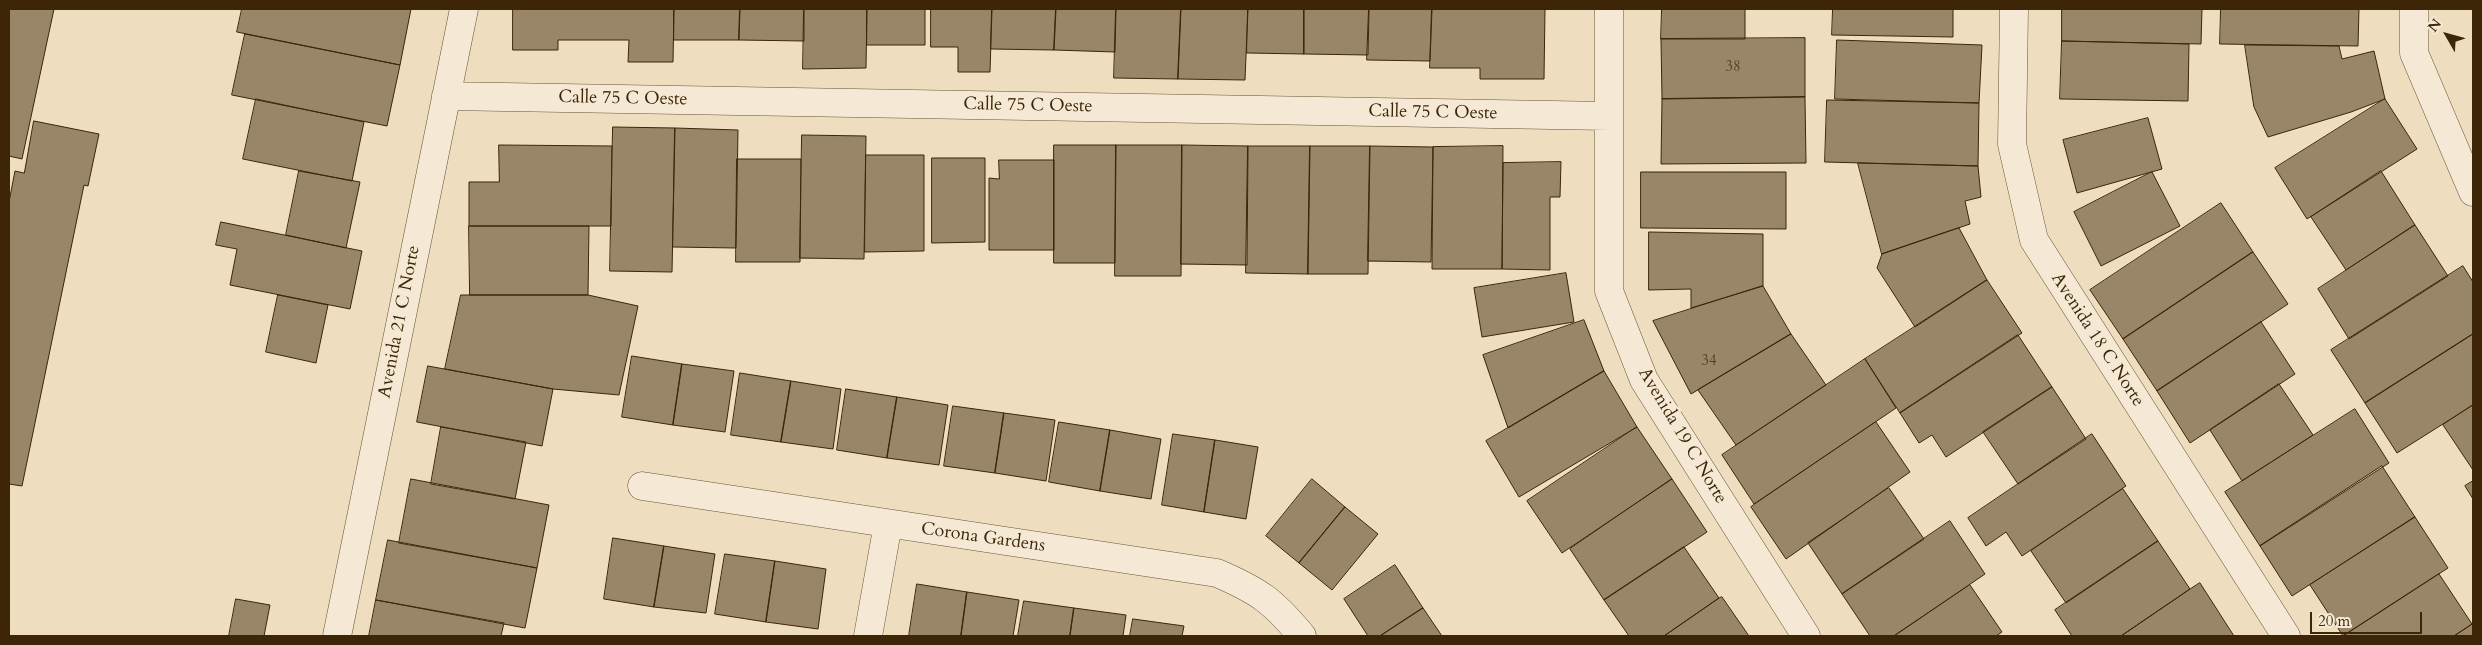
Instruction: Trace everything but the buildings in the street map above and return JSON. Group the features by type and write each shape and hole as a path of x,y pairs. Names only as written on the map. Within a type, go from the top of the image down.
{"street":[{"name":"Avenida 21 C Norte","path":"337,636 464,9"},
{"name":"Avenida 19 C Norte","path":"1609,9 1609,291 1644,380 1806,636"},
{"name":"Avenida 18 C Norte","path":"2014,9 2012,144 2034,240 2286,636"},
{"path":"2414,9 2414,53 2473,192"},
{"name":"Calle 75 C Oeste","path":"446,96 1609,116"},
{"name":"Corona Gardens","path":"642,486 1217,573 1251,587 1278,607 1302,636"},
{"path":"868,636 888,524"}]}
